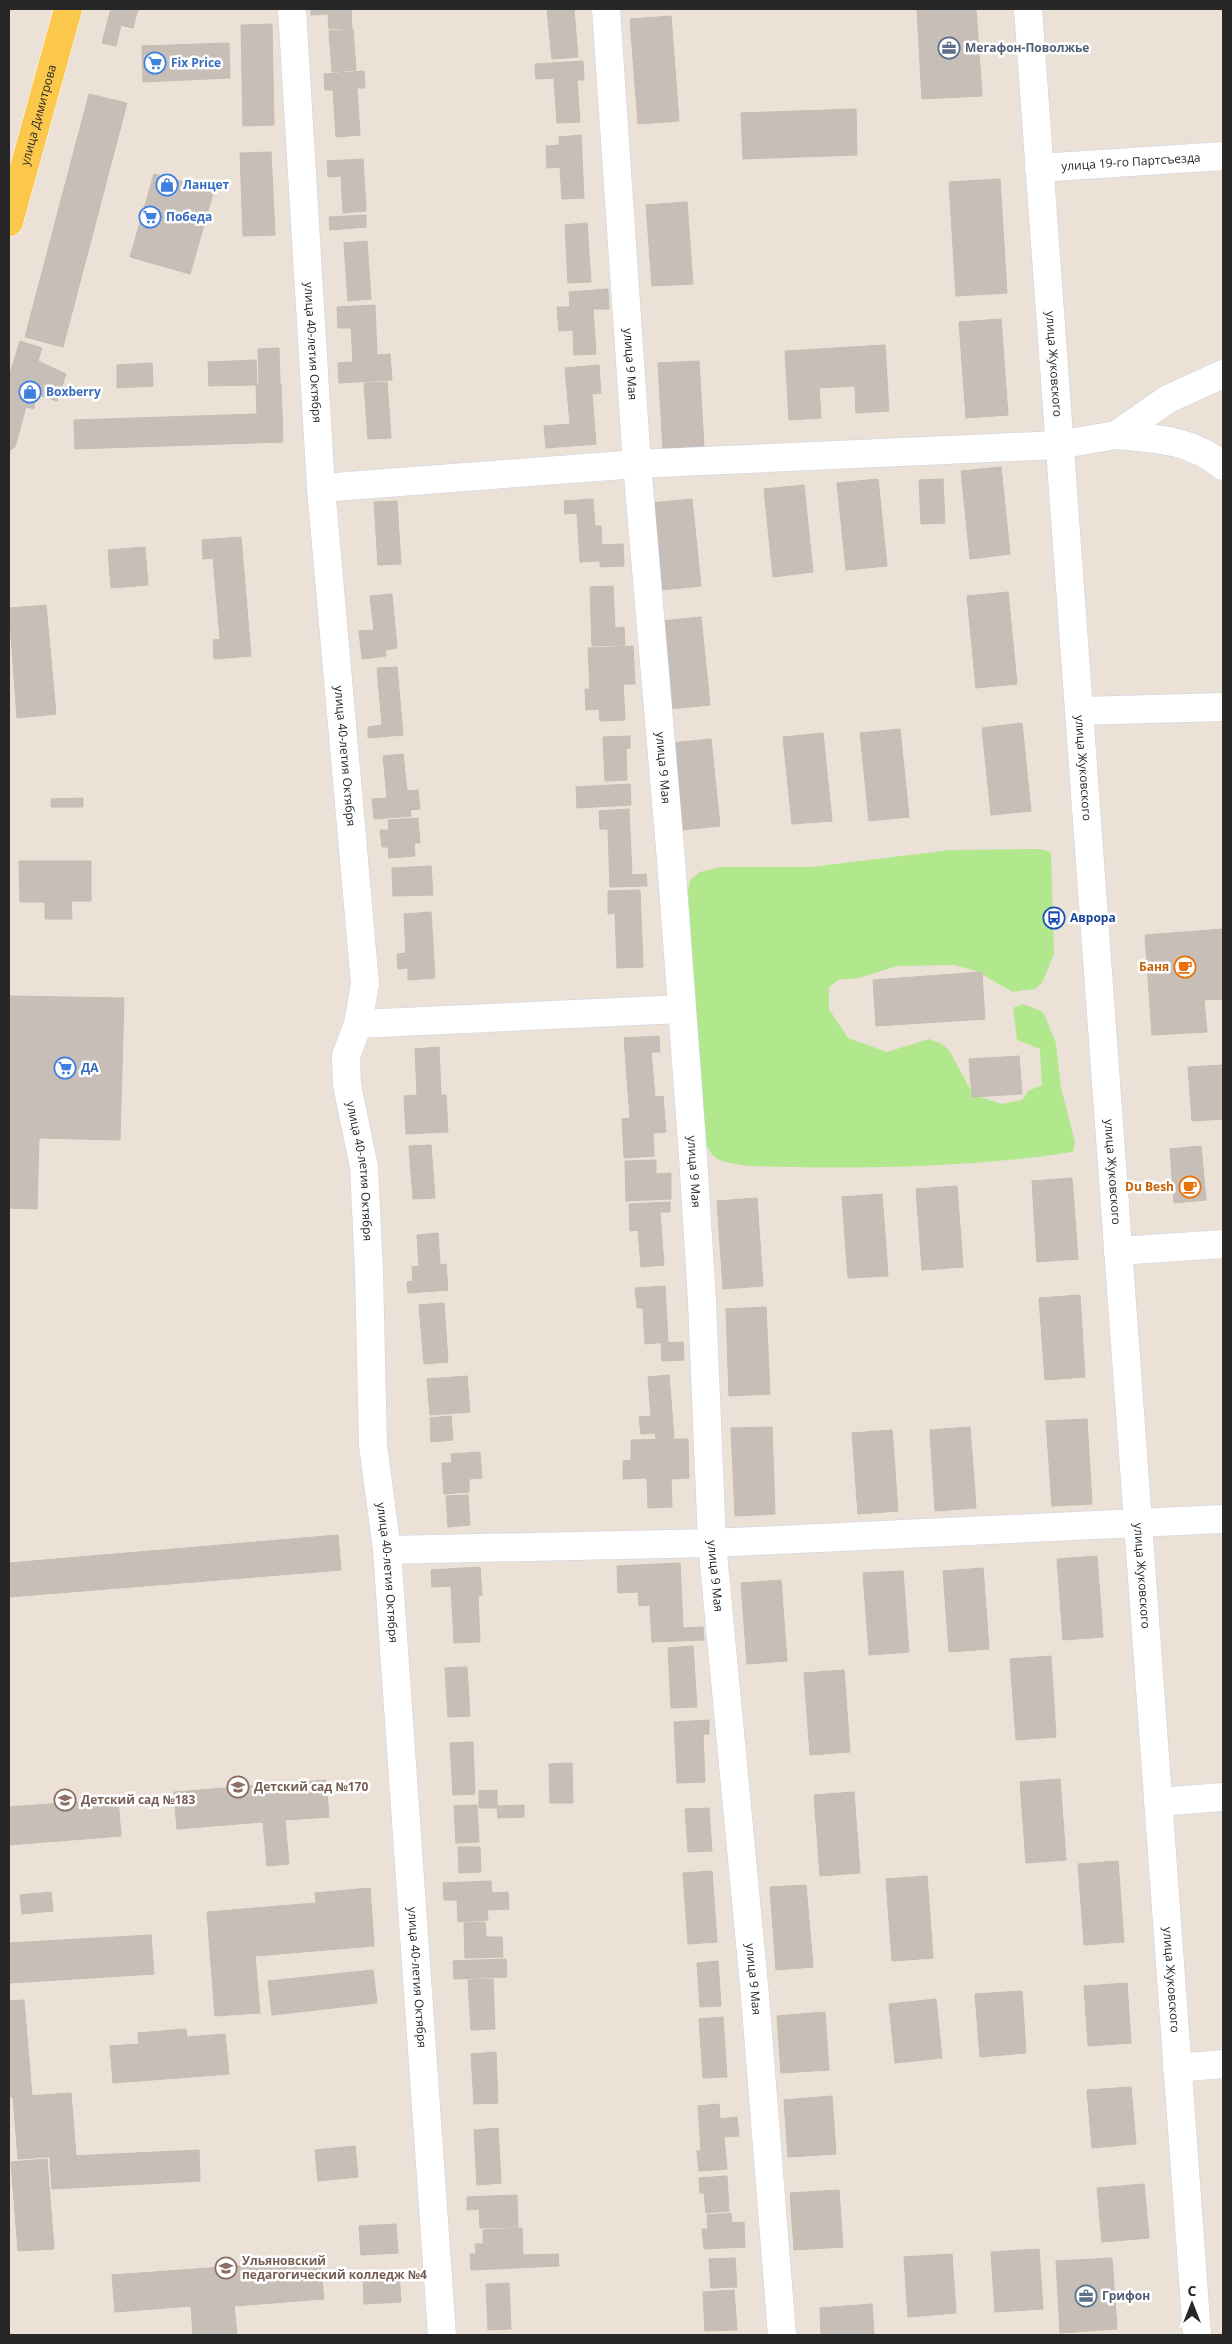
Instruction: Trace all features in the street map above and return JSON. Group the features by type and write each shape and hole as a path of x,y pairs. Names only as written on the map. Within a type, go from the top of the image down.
{"main road":[{"name":"улица Димитрова","path":"9,222 68,9"}],"street":[{"name":"улица 40-летия Октября","path":"292,9 321,488 365,984 358,1024 346,1056 347,1085 364,1167 369,1270 373,1445 388,1550 442,2335"},
{"name":"улица 9 Мая","path":"606,9 637,464 672,860 702,1302 712,1543 756,2006 782,2335"},
{"name":"улица Жуковского","path":"1028,9 1058,445 1080,711 1197,2335"},
{"name":"улица 19-го Партсъезда","path":"1039,168 1223,156"},
{"path":"1116,435 1168,399 1223,374"},
{"path":"321,488 637,464 1058,445 1116,435 1178,442 1210,455 1223,466"},
{"path":"1080,711 1223,708"},
{"path":"358,1024 682,1008"},
{"path":"1118,1251 1223,1244"},
{"path":"388,1550 712,1543 1223,1519"},
{"path":"1158,1802 1223,1797"},
{"path":"1177,2068 1223,2064"}],"green space":[{"path":"1039,849 1051,852 1054,954 1042,983 1035,989 1013,992 976,971 954,965 897,966 859,978 838,980 829,987 829,1009 848,1038 887,1052 929,1039 940,1043 949,1050 970,1089 980,1097 1002,1104 1022,1100 1028,1091 1042,1085 1040,1049 1017,1040 1013,1008 1023,1004 1043,1012 1056,1043 1061,1088 1075,1142 1073,1152 1004,1161 932,1166 861,1167 746,1165 728,1163 713,1155 702,1136 688,890 691,879 700,872 721,867 811,867 951,850"}],"building":[{"path":"111,9 138,9 133,28 121,25 116,46 102,43"},
{"path":"311,9 351,9 352,28 329,29 328,14 311,15"},
{"path":"547,9 574,9 578,57 552,59"},
{"name":"Мегафон-Поволжье","path":"917,9 976,9 982,96 922,99"},
{"path":"671,16 679,121 638,124 630,19"},
{"path":"272,24 274,125 243,126 241,25"},
{"path":"353,29 356,70 332,72 329,31"},
{"path":"229,43 230,78 143,82 142,46"},
{"path":"583,61 584,80 577,80 580,122 557,123 554,78 536,79 535,64"},
{"path":"364,71 365,88 357,88 360,135 336,137 333,90 325,90 324,74"},
{"path":"89,94 127,103 63,347 25,337"},
{"path":"856,109 857,155 743,159 741,113"},
{"path":"581,135 584,198 562,199 560,167 547,168 546,146 559,145 559,137"},
{"path":"271,152 275,235 243,236 240,153"},
{"path":"363,159 366,211 343,213 341,176 328,177 327,161"},
{"path":"154,174 214,190 190,274 130,257"},
{"path":"1000,179 1007,293 956,296 949,182"},
{"path":"687,202 693,284 652,286 646,205"},
{"path":"366,215 366,227 330,230 329,217"},
{"path":"587,223 591,282 568,283 565,225"},
{"path":"367,241 371,299 348,301 344,243"},
{"path":"608,289 609,309 593,309 596,354 574,355 573,330 559,331 557,307 570,307 569,292"},
{"path":"375,305 377,355 390,354 392,380 339,383 338,363 353,362 351,328 338,328 337,307"},
{"path":"1001,319 1008,415 966,418 959,322"},
{"path":"20,341 42,348 38,361 66,374 57,401 35,394 34,409 26,407 15,447 9,451 9,377"},
{"path":"885,345 889,411 856,413 855,386 819,388 821,418 789,420 785,351"},
{"path":"279,348 280,384 259,384 258,349"},
{"path":"256,360 257,385 209,386 208,362"},
{"path":"699,361 704,448 663,451 658,363"},
{"path":"152,363 153,386 117,388 117,365"},
{"path":"599,365 601,393 592,394 596,444 546,448 544,426 570,424 565,368"},
{"path":"387,382 391,438 368,439 364,383"},
{"path":"281,384 283,442 75,449 74,420 257,414 256,385"},
{"path":"1001,467 1010,554 970,559 961,471"},
{"path":"878,479 887,566 846,570 837,483"},
{"path":"943,479 945,523 921,524 919,480"},
{"path":"804,485 813,572 773,577 764,489"},
{"path":"593,499 595,526 601,526 602,545 623,544 624,566 600,567 600,561 580,562 577,513 565,514 564,501"},
{"path":"692,499 701,586 661,590 651,503"},
{"path":"397,501 401,564 378,565 374,502"},
{"path":"241,537 251,656 214,659 213,640 220,639 213,558 203,559 202,540"},
{"path":"145,547 148,585 111,588 108,550"},
{"path":"613,586 615,628 624,627 625,645 592,646 590,587"},
{"path":"1008,592 1017,684 976,688 967,596"},
{"path":"392,594 397,648 385,650 386,656 362,659 359,631 374,630 370,596"},
{"path":"46,605 56,714 17,718 9,608"},
{"path":"701,617 710,705 670,709 661,621"},
{"path":"633,646 635,684 623,684 625,720 600,721 599,709 586,710 585,689 590,689 588,648"},
{"path":"397,667 403,735 368,738 368,727 382,725 377,668"},
{"path":"1022,723 1031,811 991,815 982,728"},
{"path":"900,729 909,817 869,821 860,733"},
{"path":"823,733 832,821 792,824 783,737"},
{"path":"630,736 630,748 626,749 627,780 605,781 603,737"},
{"path":"711,739 720,826 680,830 671,743"},
{"path":"403,754 407,791 418,790 420,809 410,810 411,816 374,819 372,799 387,798 383,756"},
{"path":"630,784 631,805 577,808 576,787"},
{"path":"83,798 83,807 51,807 51,799"},
{"path":"629,809 632,875 646,874 647,886 610,887 608,829 600,829 599,811"},
{"path":"418,818 420,843 414,843 415,856 389,858 388,847 382,847 380,830 389,830 388,820"},
{"path":"19,861 91,861 91,901 71,901 72,919 45,919 45,902 20,902"},
{"path":"431,866 433,895 393,896 392,868"},
{"path":"640,890 643,967 617,968 615,913 608,914 608,891"},
{"path":"431,912 435,978 408,980 408,968 398,969 397,954 406,953 404,914"},
{"name":"Баня","path":"1223,929 1223,999 1204,1000 1207,1032 1152,1035 1145,935"},
{"path":"982,972 985,1019 876,1026 873,980"},
{"name":"ДА","path":"9,996 124,998 120,1140 39,1138 37,1209 9,1208"},
{"path":"659,1036 660,1052 651,1052 655,1097 663,1096 666,1132 653,1133 654,1156 624,1158 622,1119 630,1118 624,1038"},
{"path":"439,1047 441,1095 446,1095 448,1132 406,1134 404,1096 417,1095 415,1049"},
{"path":"1019,1056 1022,1094 972,1097 969,1059"},
{"path":"1223,1065 1223,1119 1192,1121 1188,1067"},
{"path":"431,1145 435,1198 413,1199 409,1146"},
{"path":"1201,1146 1206,1200 1174,1203 1170,1149"},
{"path":"656,1160 656,1174 671,1173 671,1199 626,1201 625,1161"},
{"path":"1072,1178 1078,1259 1037,1262 1032,1181"},
{"path":"957,1186 963,1267 922,1270 916,1189"},
{"path":"882,1194 888,1276 848,1278 842,1197"},
{"path":"757,1198 763,1286 723,1289 717,1201"},
{"path":"670,1202 670,1212 660,1212 664,1265 641,1267 638,1230 630,1231 629,1204"},
{"path":"438,1233 440,1265 446,1264 448,1290 408,1293 407,1282 413,1281 412,1267 419,1266 417,1235"},
{"path":"665,1286 668,1342 645,1344 643,1308 637,1308 635,1288"},
{"path":"1080,1295 1085,1377 1045,1380 1039,1298"},
{"path":"444,1303 448,1362 424,1364 419,1305"},
{"path":"766,1307 770,1394 729,1396 726,1309"},
{"path":"683,1342 684,1360 662,1361 661,1343"},
{"path":"669,1375 674,1438 656,1439 655,1433 641,1434 639,1417 651,1416 648,1377"},
{"path":"467,1376 470,1412 430,1415 427,1379"},
{"path":"451,1416 453,1440 431,1442 430,1418"},
{"path":"1087,1419 1092,1504 1052,1506 1046,1421"},
{"path":"772,1427 775,1514 735,1516 731,1428"},
{"path":"970,1427 976,1508 935,1511 930,1430"},
{"path":"892,1430 898,1511 858,1514 852,1433"},
{"path":"688,1439 689,1478 671,1479 672,1507 648,1508 647,1478 623,1479 623,1461 631,1460 631,1440"},
{"path":"480,1452 482,1478 469,1479 469,1492 444,1494 442,1463 452,1463 451,1454"},
{"path":"468,1495 470,1525 448,1527 446,1496"},
{"path":"338,1535 341,1570 9,1597 9,1563"},
{"path":"1097,1556 1103,1637 1063,1640 1057,1559"},
{"path":"680,1563 683,1628 703,1627 704,1640 652,1642 650,1605 639,1606 638,1592 618,1593 617,1566"},
{"path":"480,1567 482,1595 478,1596 480,1642 454,1643 451,1586 432,1587 431,1570"},
{"path":"983,1568 989,1649 949,1652 943,1571"},
{"path":"903,1571 909,1652 869,1655 863,1573"},
{"path":"781,1580 787,1661 747,1664 741,1583"},
{"path":"693,1646 697,1707 671,1708 668,1648"},
{"path":"1051,1656 1056,1737 1016,1740 1010,1659"},
{"path":"467,1667 470,1716 448,1717 445,1668"},
{"path":"844,1670 850,1752 810,1755 804,1673"},
{"path":"709,1720 709,1734 703,1734 705,1782 677,1783 674,1722"},
{"path":"473,1742 475,1794 453,1795 450,1743"},
{"path":"572,1763 573,1803 550,1803 549,1764"},
{"path":"1060,1779 1066,1860 1026,1863 1020,1782"},
{"path":"326,1780 329,1817 285,1820 289,1864 267,1866 263,1822 177,1829 174,1792"},
{"path":"497,1790 497,1808 479,1808 479,1791"},
{"path":"854,1792 860,1873 820,1876 814,1795"},
{"path":"118,1799 121,1836 9,1845 9,1807"},
{"path":"477,1805 479,1842 456,1843 454,1806"},
{"path":"524,1805 524,1817 498,1818 497,1806"},
{"path":"709,1808 712,1851 688,1852 685,1809"},
{"path":"458,1847 480,1847 481,1872 459,1873"},
{"path":"1118,1861 1124,1942 1084,1945 1078,1864"},
{"path":"712,1871 717,1942 688,1944 683,1873"},
{"path":"927,1876 933,1958 892,1961 886,1879"},
{"path":"491,1881 492,1893 508,1892 509,1909 487,1910 488,1920 458,1922 457,1900 444,1900 443,1883"},
{"path":"806,1885 813,1967 776,1970 770,1887"},
{"path":"370,1888 374,1946 255,1956 260,2013 215,2016 207,1912 316,1903 315,1893"},
{"path":"51,1892 53,1911 22,1914 20,1895"},
{"path":"485,1922 486,1937 502,1937 503,1957 465,1958 464,1923"},
{"path":"151,1935 154,1974 9,1983 9,1943"},
{"path":"506,1959 507,1977 454,1979 453,1961"},
{"path":"718,1961 721,2006 700,2007 697,1963"},
{"path":"373,1970 377,2003 272,2015 268,1981"},
{"path":"493,1979 495,2029 471,2030 468,1980"},
{"path":"1127,1983 1131,2043 1088,2046 1084,1986"},
{"path":"1022,1991 1026,2053 980,2057 975,1994"},
{"path":"936,1999 942,2058 895,2063 889,2004"},
{"path":"24,2000 32,2096 9,2097 9,2001"},
{"path":"825,2012 829,2070 781,2073 777,2016"},
{"path":"723,2017 727,2077 703,2078 699,2019"},
{"path":"186,2029 187,2037 225,2034 229,2074 113,2083 110,2046 139,2044 138,2033"},
{"path":"496,2052 498,2103 474,2104 471,2054"},
{"path":"1131,2087 1136,2144 1092,2148 1087,2090"},
{"path":"71,2093 76,2155 18,2159 13,2097"},
{"path":"832,2096 836,2154 788,2157 784,2100"},
{"path":"719,2104 720,2119 737,2117 739,2136 724,2137 727,2169 699,2171 697,2151 701,2151 698,2106"},
{"path":"498,2128 501,2183 477,2185 474,2130"},
{"path":"355,2146 358,2177 318,2181 315,2150"},
{"path":"199,2150 200,2181 52,2189 50,2157"},
{"path":"47,2159 54,2249 18,2251 11,2162"},
{"path":"727,2176 729,2211 706,2213 704,2193 700,2193 699,2178"},
{"path":"1144,2184 1149,2238 1102,2242 1097,2188"},
{"path":"839,2190 843,2247 794,2250 790,2193"},
{"path":"517,2195 518,2227 480,2228 479,2209 467,2210 467,2197"},
{"path":"731,2213 732,2223 744,2222 745,2247 704,2249 702,2229 708,2229 707,2215"},
{"path":"396,2224 398,2253 361,2255 359,2226"},
{"path":"522,2228 523,2255 558,2254 559,2266 471,2270 470,2254 476,2254 475,2244 483,2244 483,2230"},
{"path":"1039,2249 1043,2309 995,2312 991,2252"},
{"path":"952,2254 956,2313 908,2317 904,2257"},
{"path":"735,2258 737,2287 711,2288 709,2259"},
{"name":"Грифон","path":"1112,2258 1117,2329 1060,2333 1056,2261"},
{"path":"320,2260 324,2299 234,2306 237,2335 193,2335 191,2306 115,2312 112,2275"},
{"path":"399,2272 401,2302 364,2304 363,2274"},
{"path":"509,2283 511,2329 488,2330 486,2284"},
{"path":"734,2290 737,2330 705,2331 703,2292"},
{"path":"872,2304 874,2335 821,2335 820,2308"}],"place":[{"name":"Мегафон-Поволжье","path":"949,48"},
{"name":"Fix Price","path":"155,63"},
{"name":"Ланцет","path":"167,185"},
{"name":"Победа","path":"150,217"},
{"name":"Boxberry","path":"30,392"},
{"name":"Аврора","path":"1054,918"},
{"name":"Баня","path":"1185,967"},
{"name":"ДА","path":"65,1068"},
{"name":"Du Besh","path":"1190,1187"},
{"name":"Детский сад №170","path":"238,1787"},
{"name":"Детский сад №183","path":"65,1800"},
{"name":"Ульяновский педагогический колледж №4","path":"226,2268"},
{"name":"Грифон","path":"1086,2296"}]}
